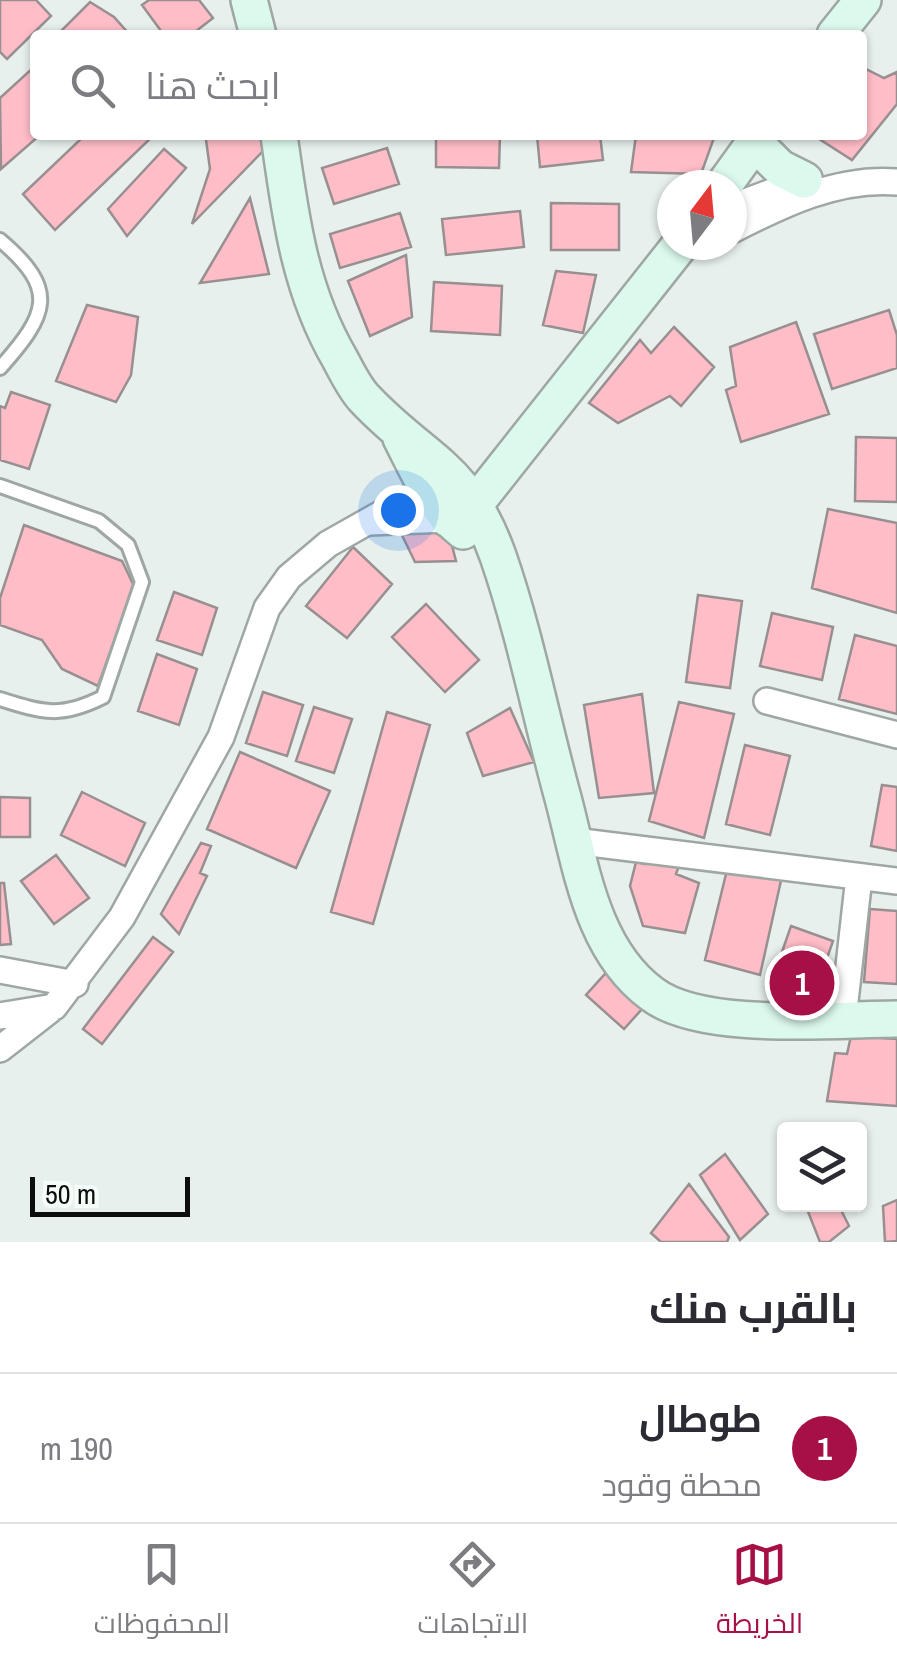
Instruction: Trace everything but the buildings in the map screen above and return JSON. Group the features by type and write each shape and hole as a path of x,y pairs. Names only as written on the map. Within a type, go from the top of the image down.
{"main road":[{"path":"250,0 257,30"},
{"path":"839,30 863,0"},
{"path":"280,140 294,240 315,317 360,395 396,428 498,558 583,882 610,944 652,995 683,1010 722,1019 897,1018"},
{"path":"735,170 756,140"},
{"path":"758,140 780,168 804,180"},
{"path":"462,511 516,453 668,260"},
{"path":"440,480 516,453"}],"street":[{"path":"747,201 804,180 897,164"},
{"path":"747,224 827,190 897,182"},
{"path":"0,1049 54,1007 122,917 221,737 267,608 289,577 328,544 440,480"},
{"path":"366,522 462,511"},
{"path":"768,701 897,735"},
{"path":"574,842 897,882"},
{"path":"842,1019 859,877"},
{"path":"0,970 75,984"},
{"path":"0,1016 54,1007"}],"lane":[{"path":"0,240 29,264 41,284 43,302 28,336 0,368"},
{"path":"0,486 100,521 128,545 142,582 103,697 71,713 35,710 0,699"}],"place":[{"name":"طوطال","path":"802,983"}]}
